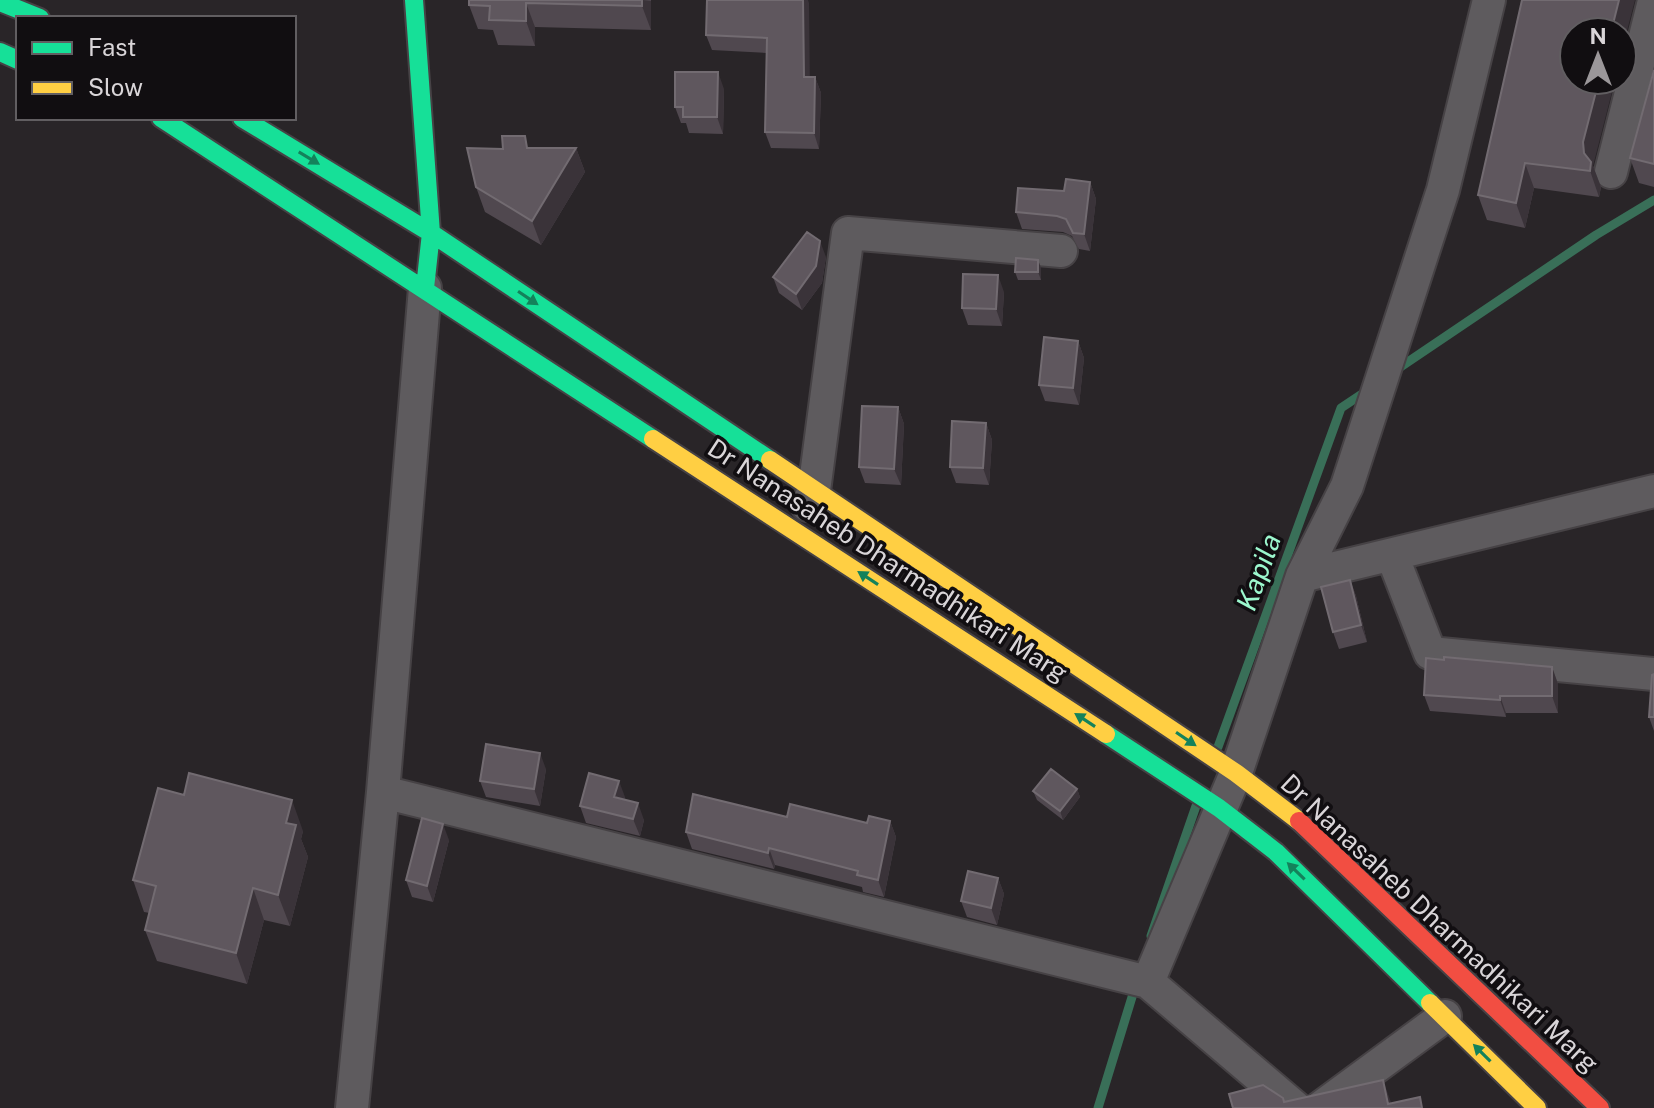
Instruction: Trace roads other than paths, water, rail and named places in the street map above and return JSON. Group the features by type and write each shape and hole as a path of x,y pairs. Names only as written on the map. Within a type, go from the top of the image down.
{"main road":[{"path":"414,0 431,233 425,288"},
{"path":"0,2 35,16"},
{"name":"Dr Nanasaheb Dharmadhikari Marg","path":"164,120 1219,808 1276,852 1537,1108"},
{"name":"Dr Nanasaheb Dharmadhikari Marg","path":"245,120 431,233 1236,773 1296,818 1600,1108"}],"street":[{"path":"1148,982 1236,773 1302,576 1347,486 1438,205 1489,0"},
{"path":"1611,172 1654,1"},
{"path":"794,529 814,491 848,233 1061,251"},
{"path":"352,1108 383,792 425,288"},
{"path":"1302,576 1654,491"},
{"path":"1392,555 1430,653 1654,674"},
{"path":"383,792 1148,982 1296,1108"},
{"path":"1320,1108 1445,1016"}],"waterway":[{"name":"Kapila","path":"1393,372 1596,235 1654,200"},
{"name":"Kapila","path":"1218,747 1341,408 1368,390"},
{"name":"Kapila","path":"1151,936 1196,806"},
{"name":"Kapila","path":"1098,1108 1136,984"}]}
